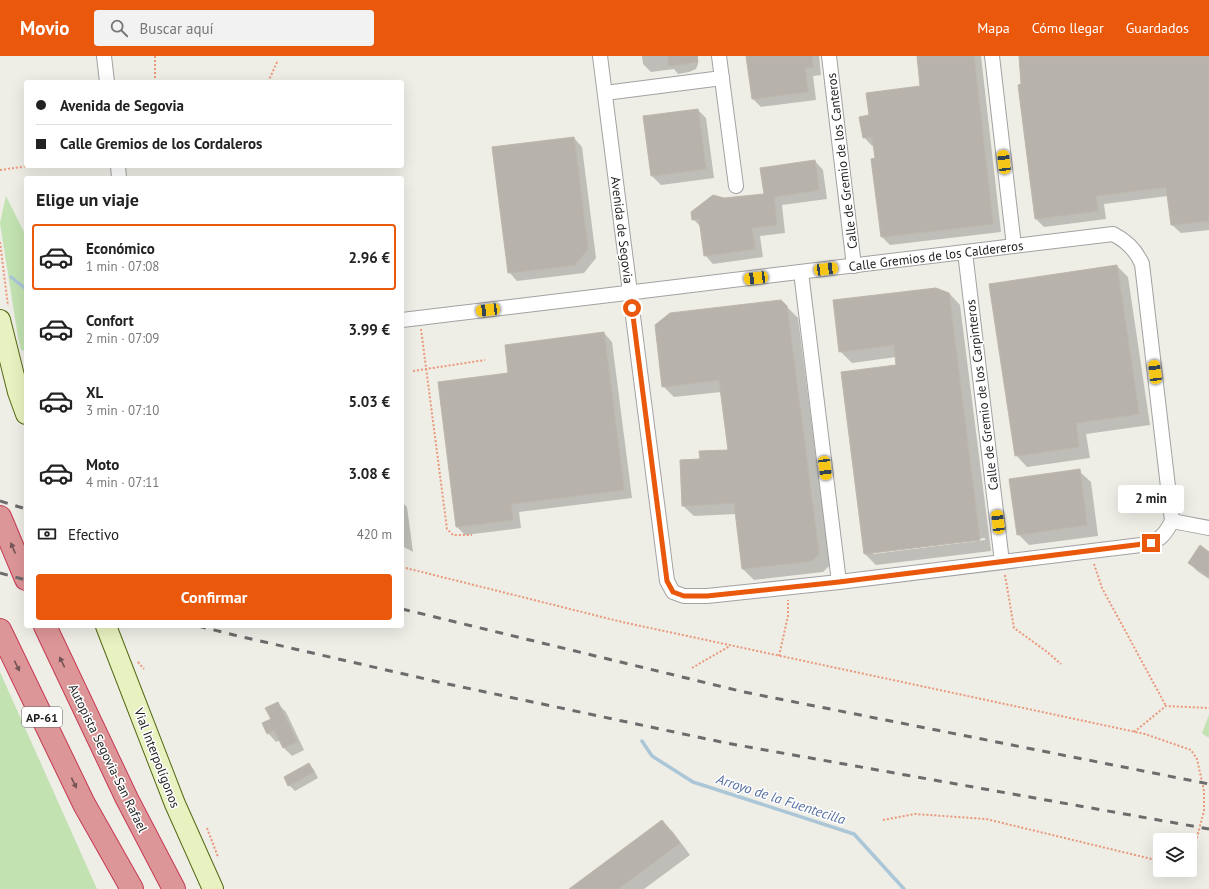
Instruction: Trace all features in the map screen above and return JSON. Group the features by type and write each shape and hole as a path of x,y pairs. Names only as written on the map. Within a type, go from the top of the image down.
{"highway":[{"path":"0,517 24,574"},
{"name":"AP-61","path":"0,630 84,804 132,889"},
{"name":"Autopista Segovia-San Rafael","path":"49,633 127,799 174,889"},
{"path":"127,799 182,889"},
{"path":"84,804 123,889"}],"main road":[{"path":"0,320 18,392 24,408"},
{"name":"Vial Interpolígonos","path":"107,628 175,804 213,889"}],"street":[{"path":"104,56 108,80"},
{"name":"Avenida de Segovia","path":"600,56 667,581 673,592 684,596 707,596 786,588"},
{"path":"719,56 736,186"},
{"name":"Calle de Gremio de los Canteros","path":"829,56 854,266"},
{"path":"992,56 1014,246"},
{"path":"604,93 722,78"},
{"name":"Calle Gremios de los Caldereros","path":"404,320 1113,234 1132,246 1138,254 1142,264 1172,522"},
{"name":"Calle de Gremio de los Carpinteros","path":"965,252 1002,562"},
{"path":"801,272 839,582"},
{"path":"786,588 1151,543 1160,538 1167,531 1172,522 1209,528"}],"path":[{"path":"155,56 155,80"},
{"path":"269,80 278,60"},
{"path":"0,170 24,167"},
{"path":"420,318 447,529 453,536 472,535"},
{"path":"412,371 485,360"},
{"path":"1090,551 1102,588 1166,706"},
{"path":"1002,562 1014,628 1046,650 1061,664"},
{"path":"404,568 622,622 1145,734 1190,750 1197,759 1204,791 1204,811 1197,837"},
{"path":"779,656 788,616 786,588"},
{"path":"692,668 730,646"},
{"path":"1134,732 1166,706 1209,708"},
{"path":"883,820 915,814 986,819 1153,859"}],"green space":[{"path":"6,196 24,232 24,351 21,350 18,337 0,223"},
{"path":"0,672 97,889 0,889"},
{"path":"1209,715 1209,738 1202,733"}],"building":[{"path":"668,56 697,56 698,62 669,66"},
{"path":"746,56 812,56 813,67 805,68 808,92 752,99"},
{"path":"917,56 974,56 993,224 881,237 871,159 875,158 872,137 863,138 859,117 869,115 866,93 920,86"},
{"path":"1019,56 1209,56 1209,221 1171,225 1166,187 1096,196 1098,211 1035,219 1018,85 1021,84"},
{"path":"698,109 706,169 651,176 643,116"},
{"path":"574,137 588,249 575,265 508,273 492,147"},
{"path":"815,160 819,190 774,197 777,225 752,228 755,249 704,256 699,219 692,220 691,212 713,195 724,198 764,194 760,168"},
{"path":"1117,265 1139,414 1076,423 1079,447 1015,456 989,284"},
{"path":"936,288 949,293 980,540 864,554 841,372 896,365 894,345 839,352 833,300"},
{"path":"781,300 787,306 819,554 812,561 742,569 734,503 682,506 680,460 700,459 699,451 728,450 719,380 662,387 655,325 670,313"},
{"path":"604,332 624,490 511,504 513,520 456,527 438,382 508,373 505,345"},
{"path":"1080,469 1087,525 1017,535 1009,479"},
{"path":"1200,545 1209,552 1209,577 1188,563"},
{"path":"278,702 297,742 283,748 274,730 267,734 262,723 271,719 265,708"},
{"path":"309,763 314,772 288,786 284,777"},
{"path":"662,820 680,843 618,889 569,889"}],"waterway":[{"name":"Arroyo de la Fuentecilla","path":"11,277 24,287"},
{"name":"Arroyo de la Fuentecilla","path":"642,741 652,756 693,782 854,834 904,889"}],"railway":[{"path":"0,501 24,508"},
{"path":"0,573 24,579"},
{"path":"404,609 744,692 1209,784"},
{"path":"206,628 443,683 726,743 1209,829"}],"route":[{"path":"632,308 667,581 673,592 684,596 707,596 839,582 1151,543"}]}
